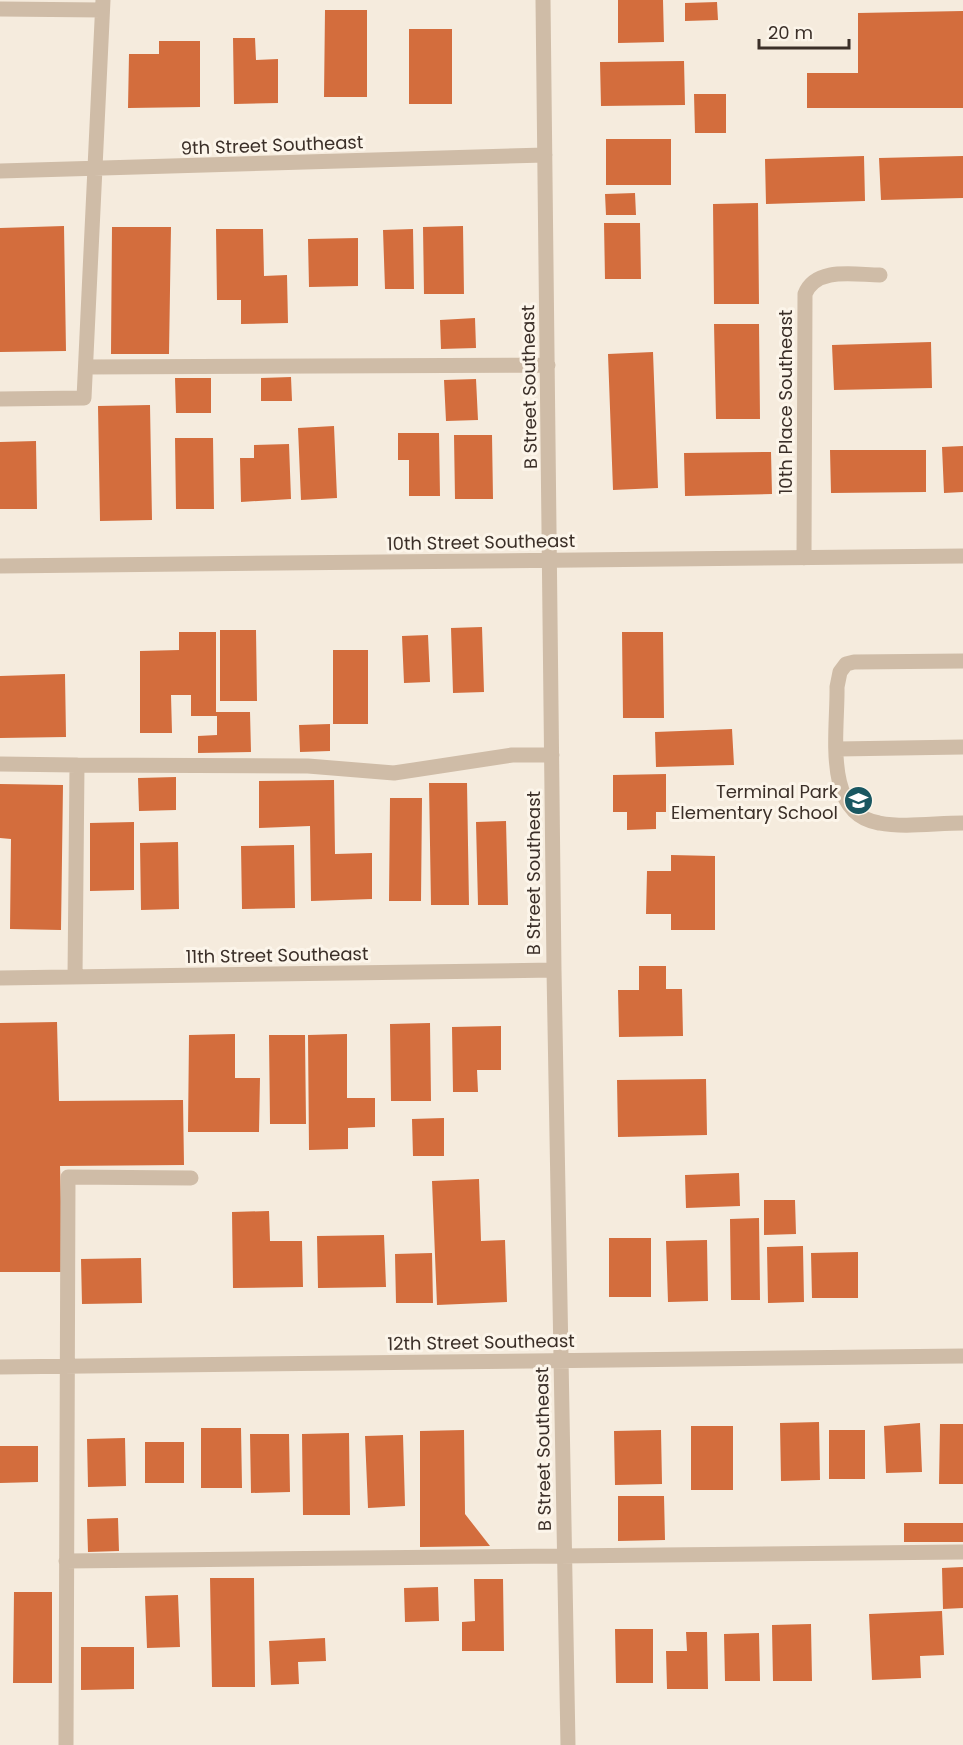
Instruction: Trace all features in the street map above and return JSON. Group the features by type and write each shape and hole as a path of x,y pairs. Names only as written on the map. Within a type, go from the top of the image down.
{"street":[{"name":"B Street Southeast","path":"543,0 554,970 568,1745"},
{"path":"0,9 103,5 84,398 0,399"},
{"name":"9th Street Southeast","path":"0,171 96,170 545,154"},
{"name":"10th Place Southeast","path":"804,558 805,294 811,283 824,276 880,275"},
{"path":"86,367 548,365"},
{"name":"10th Street Southeast","path":"0,566 963,556"},
{"path":"963,661 846,664 840,672 837,687 838,783 844,800 862,817 879,823 963,823"},
{"path":"838,749 963,747"},
{"path":"0,764 308,766 394,773 512,755 552,755"},
{"path":"75,977 77,765"},
{"name":"11th Street Southeast","path":"0,978 554,970"},
{"path":"66,1745 68,1177 191,1178"},
{"name":"12th Street Southeast","path":"0,1367 963,1356"},
{"path":"66,1561 963,1552"}],"building":[{"path":"618,0 663,0 664,42 618,43"},
{"path":"717,2 718,20 685,21 685,3"},
{"path":"325,10 367,10 367,97 324,97"},
{"path":"963,11 963,108 807,108 807,73 858,73 858,13"},
{"path":"409,29 452,29 452,104 409,104"},
{"path":"233,38 255,38 256,60 278,59 278,103 234,104"},
{"path":"159,41 200,41 200,107 128,108 129,54 159,54"},
{"path":"684,61 685,105 601,106 600,62"},
{"path":"694,94 726,94 726,133 695,133"},
{"path":"606,139 671,139 671,185 606,185"},
{"path":"864,156 865,201 766,204 765,159"},
{"path":"963,156 963,198 881,200 879,158"},
{"path":"635,193 636,215 606,215 605,194"},
{"path":"758,203 759,304 714,304 713,204"},
{"path":"604,223 640,223 641,279 605,279"},
{"path":"64,226 66,351 0,352 0,228"},
{"path":"463,226 464,294 424,294 423,227"},
{"path":"112,227 171,227 169,354 111,354"},
{"path":"216,229 263,229 264,276 287,275 288,323 241,324 241,300 217,300"},
{"path":"413,229 414,289 385,289 383,230"},
{"path":"358,238 358,286 309,287 308,239"},
{"path":"475,318 476,348 441,349 440,320"},
{"path":"714,324 759,324 760,419 716,419"},
{"path":"931,342 932,388 834,390 832,345"},
{"path":"653,352 658,488 613,490 608,354"},
{"path":"291,377 292,401 261,401 261,378"},
{"path":"175,378 211,378 211,413 176,413"},
{"path":"476,379 478,420 446,421 444,380"},
{"path":"150,405 152,520 100,521 98,406"},
{"path":"334,426 337,498 301,500 298,428"},
{"path":"398,433 439,433 440,496 409,496 409,460 398,460"},
{"path":"454,435 492,435 493,499 455,499"},
{"path":"175,438 213,438 214,509 176,509"},
{"path":"36,441 37,509 0,509 0,442"},
{"path":"289,444 291,499 241,502 240,458 254,458 254,445"},
{"path":"963,446 963,492 944,493 942,447"},
{"path":"830,450 926,450 926,492 831,493"},
{"path":"771,452 772,494 685,496 684,453"},
{"path":"482,627 484,692 453,693 451,628"},
{"path":"220,630 256,630 257,701 220,701"},
{"path":"179,632 216,632 216,712 250,712 251,752 198,753 198,736 217,735 217,716 191,716 191,695 171,695 172,733 140,733 140,651 179,650"},
{"path":"622,632 663,632 664,718 623,718"},
{"path":"428,635 430,682 404,683 402,636"},
{"path":"333,650 368,650 368,724 333,724"},
{"path":"65,674 66,737 0,738 0,676"},
{"path":"330,724 330,751 300,752 299,725"},
{"path":"732,729 734,765 656,767 655,732"},
{"path":"666,774 666,812 656,812 656,829 627,830 627,812 613,812 613,775"},
{"path":"176,777 176,810 139,811 138,778"},
{"path":"334,780 335,854 372,853 372,899 311,901 310,826 259,828 259,781"},
{"path":"429,783 467,783 469,905 431,905"},
{"path":"0,784 63,785 61,930 10,929 11,839 0,838"},
{"path":"390,798 422,798 421,901 389,901"},
{"path":"506,821 508,905 478,905 476,822"},
{"path":"134,822 134,890 90,891 90,823"},
{"path":"178,842 179,909 141,910 140,843"},
{"path":"294,845 295,908 242,909 241,846"},
{"path":"671,855 715,856 715,930 671,930 671,914 646,914 647,871 671,871"},
{"path":"639,966 666,966 666,989 682,989 683,1036 619,1037 618,990 639,990"},
{"path":"57,1022 59,1101 183,1100 184,1165 60,1166 63,1272 0,1272 0,1023"},
{"path":"430,1023 431,1101 391,1101 390,1024"},
{"path":"501,1026 501,1070 477,1070 478,1092 453,1092 452,1027"},
{"path":"235,1034 235,1078 260,1078 259,1132 188,1132 189,1035"},
{"path":"347,1034 347,1098 375,1098 375,1127 348,1128 348,1149 309,1150 308,1035"},
{"path":"269,1035 305,1035 306,1124 270,1124"},
{"path":"706,1079 707,1135 618,1137 617,1080"},
{"path":"444,1118 444,1156 413,1156 412,1119"},
{"path":"739,1173 740,1206 686,1208 685,1175"},
{"path":"479,1179 481,1241 505,1240 507,1302 437,1305 432,1181"},
{"path":"764,1200 795,1200 796,1234 764,1235"},
{"path":"269,1211 270,1241 302,1241 303,1287 233,1288 232,1212"},
{"path":"759,1218 760,1300 731,1300 730,1219"},
{"path":"384,1235 386,1287 318,1288 317,1236"},
{"path":"609,1238 651,1238 651,1297 609,1297"},
{"path":"707,1240 708,1301 668,1302 666,1241"},
{"path":"803,1246 804,1302 768,1303 767,1247"},
{"path":"858,1252 858,1298 812,1298 811,1253"},
{"path":"432,1253 433,1303 396,1303 395,1254"},
{"path":"141,1258 142,1303 82,1304 81,1259"},
{"path":"819,1422 820,1480 781,1481 780,1423"},
{"path":"920,1423 922,1472 886,1473 884,1426"},
{"path":"940,1424 963,1424 963,1484 939,1484"},
{"path":"691,1426 733,1426 733,1490 691,1490"},
{"path":"201,1428 241,1428 242,1488 201,1488"},
{"path":"464,1430 465,1514 490,1546 420,1547 420,1431"},
{"path":"661,1430 662,1484 615,1485 614,1431"},
{"path":"829,1430 865,1430 865,1479 829,1479"},
{"path":"349,1433 350,1515 303,1515 302,1434"},
{"path":"250,1434 289,1434 290,1492 251,1493"},
{"path":"403,1435 405,1506 368,1508 365,1436"},
{"path":"125,1438 126,1486 88,1487 87,1439"},
{"path":"145,1442 184,1442 184,1483 145,1483"},
{"path":"0,1446 38,1446 38,1482 0,1483"},
{"path":"618,1496 664,1496 665,1540 618,1541"},
{"path":"118,1518 119,1551 88,1552 87,1519"},
{"path":"904,1523 963,1523 963,1542 904,1542"},
{"path":"963,1567 963,1608 943,1609 942,1568"},
{"path":"210,1578 254,1578 255,1687 212,1687"},
{"path":"474,1579 503,1579 504,1651 462,1651 462,1622 475,1621"},
{"path":"438,1587 439,1621 405,1622 404,1588"},
{"path":"14,1592 52,1592 52,1683 13,1683"},
{"path":"178,1595 180,1647 147,1648 145,1596"},
{"path":"942,1611 944,1655 920,1656 921,1678 872,1680 869,1614"},
{"path":"811,1624 812,1681 773,1681 772,1625"},
{"path":"615,1629 653,1629 653,1683 616,1683"},
{"path":"686,1632 707,1632 708,1689 667,1689 666,1651 687,1651"},
{"path":"759,1633 760,1681 725,1681 724,1634"},
{"path":"325,1638 326,1661 298,1662 299,1684 271,1685 269,1641"},
{"path":"81,1647 134,1647 134,1689 81,1690"}],"place":[{"name":"Terminal Park Elementary School","path":"859,801"}]}
